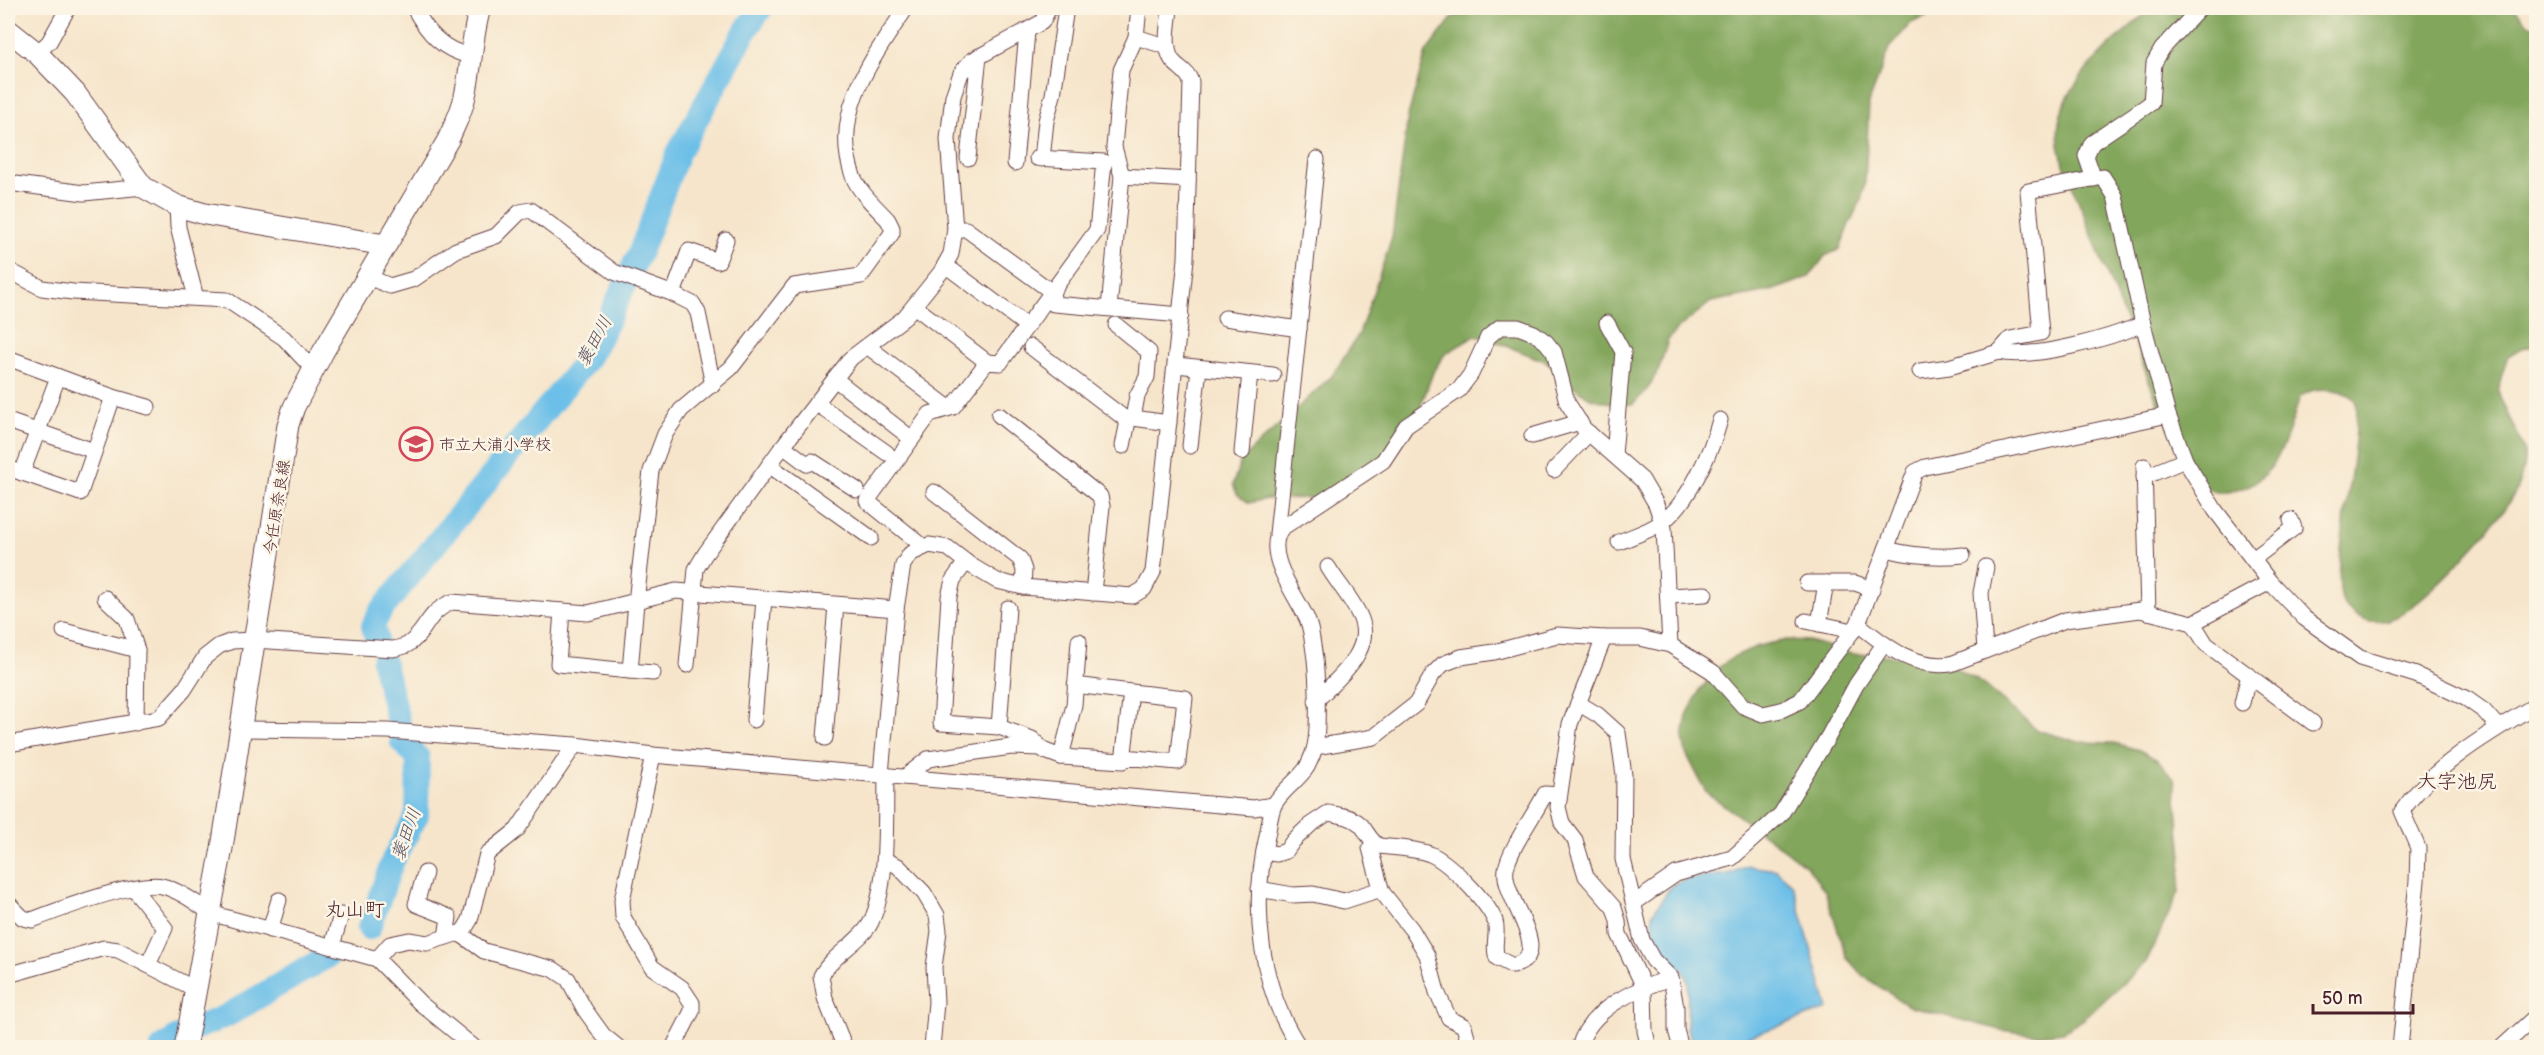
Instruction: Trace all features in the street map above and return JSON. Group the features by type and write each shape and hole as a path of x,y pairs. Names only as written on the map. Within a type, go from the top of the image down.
{"main road":[{"name":"今任原奈良線","path":"185,1047 210,913 288,425 294,407 313,369 384,245 448,140 460,114 466,95 472,32 480,8"},
{"path":"8,30 37,54 75,93 143,187 177,206 205,214 384,245"}],"street":[{"path":"37,54 49,42 68,8"},
{"path":"414,8 439,44 470,56"},
{"path":"630,671 651,471 665,434 681,410 731,368 794,286 861,276 892,233 888,220 854,177 847,146 847,128 851,103 859,83 906,8"},
{"path":"687,665 696,569 769,465 851,358 904,318 951,254 955,229 948,139 953,96 961,73 971,60 1042,22 1049,8"},
{"path":"914,306 987,362 1000,363 1097,230 1104,162 1039,159 1053,95 1066,8"},
{"path":"1109,308 1122,176 1114,147 1121,70 1136,37 1138,8"},
{"path":"845,1047 825,998 821,976 826,967 871,923 885,860 883,774 897,609 903,565 910,554 929,545 948,548 997,581 1023,587 1132,596 1144,589 1153,572 1181,315 1191,82 1189,75 1172,60 1168,47 1170,8"},
{"path":"2094,178 2086,156 2092,143 2151,103 2154,63 2162,49 2200,8"},
{"path":"1015,163 1027,32"},
{"path":"1136,37 1168,47"},
{"path":"968,158 979,56"},
{"path":"1300,1047 1290,1033 1276,997 1263,952 1258,918 1264,852 1274,805 1306,768 1315,747 1315,660 1308,622 1276,559 1276,534 1317,159"},
{"path":"1122,176 1188,180"},
{"path":"1999,352 2010,339 2041,333 2028,191 2103,177 2115,196 2143,324 2168,415 2184,460 2215,510 2270,582 2304,618 2360,658 2416,675 2467,699 2484,711 2498,727"},
{"path":"8,181 84,193 143,187"},
{"path":"177,206 178,226 196,298"},
{"path":"366,276 390,286 414,279 456,250 496,236 520,212 531,210 615,272 693,304 698,314 713,385"},
{"path":"955,229 966,229 1052,292 1054,304 1181,315"},
{"path":"673,294 689,251 718,261 726,240"},
{"path":"945,265 1027,326"},
{"path":"8,270 42,288 85,293 227,300 284,338 313,369"},
{"path":"1225,318 1299,329"},
{"path":"1607,323 1623,352 1614,455"},
{"path":"1920,371 1949,367 1999,352 2012,355 2036,352 2112,337 2143,324"},
{"path":"1116,325 1149,352 1147,377 1137,396 1123,446"},
{"path":"1276,534 1306,510 1383,461 1406,426 1459,390 1471,374 1488,337 1500,327 1518,327 1534,333 1554,352 1567,402 1585,428 1642,480 1656,504 1662,522 1669,596 1670,645"},
{"path":"867,346 949,408"},
{"path":"1031,348 1130,420 1169,423"},
{"path":"8,358 112,397 148,407"},
{"path":"924,547 867,501 930,414 953,407 987,362"},
{"path":"1176,365 1273,375"},
{"path":"1190,446 1199,368"},
{"path":"1242,453 1250,373"},
{"path":"58,377 38,432 15,470 80,493 112,397"},
{"path":"835,379 912,439"},
{"path":"816,403 887,453"},
{"path":"999,415 1100,496 1102,506 1093,593"},
{"path":"1315,747 1374,737 1416,704 1432,674 1443,664 1461,657 1494,652 1557,634 1640,638 1670,645 1713,672 1743,706 1763,714 1781,711 1800,700 1856,627 1915,472 1925,467 2168,415"},
{"path":"1619,542 1662,522 1678,506 1700,472 1715,439 1720,420"},
{"path":"8,421 94,451"},
{"path":"1532,435 1585,428"},
{"path":"1554,470 1585,428"},
{"path":"783,446 807,464 812,460 857,490"},
{"path":"2148,612 2144,471 2184,460"},
{"path":"769,465 871,538"},
{"path":"934,492 1020,559 1024,570 1023,587"},
{"path":"2253,559 2294,528 2291,520"},
{"path":"1886,549 1908,555 1936,558 1963,555"},
{"path":"966,562 953,580 949,597 941,723 999,727 1032,739 1041,748 1061,757 1178,762 1185,698 1075,685"},
{"path":"1316,701 1353,661 1364,637 1361,620 1328,567"},
{"path":"1985,650 1981,593 1986,567"},
{"path":"1826,583 1813,622 1856,627 1893,651 1933,666 1951,664 2064,620 2140,610 2193,623 2270,582"},
{"path":"1807,583 1855,583 1872,589"},
{"path":"8,744 159,718 184,690 205,657 219,646 232,641 254,640 393,649 408,644 439,607 452,602 588,613 670,592 897,609"},
{"path":"1669,596 1705,594"},
{"path":"105,598 127,619 137,651 136,723"},
{"path":"754,720 764,599"},
{"path":"825,738 836,605"},
{"path":"999,727 1008,608"},
{"path":"562,611 558,664 653,673"},
{"path":"2193,623 2206,644 2313,723"},
{"path":"64,631 137,651"},
{"path":"1604,638 1570,724 1558,807 1562,823 1575,840 1586,876 1614,908 1619,934 1644,987 1645,1031 1649,1047"},
{"path":"1061,757 1074,705 1079,640"},
{"path":"1634,903 1676,874 1732,858 1781,814 1828,737 1856,685 1884,644"},
{"path":"2242,703 2248,675"},
{"path":"1124,758 1131,692"},
{"path":"1578,703 1598,715 1618,733 1624,775 1623,859 1642,940 1653,960 1671,978 1676,1008 1676,1030 1681,1047"},
{"path":"2400,1047 2418,881 2418,848 2402,811 2414,794 2437,774 2498,727 2536,705"},
{"path":"240,729 388,731 575,745 653,755 1254,808 1274,805"},
{"path":"462,935 470,920 487,854 517,830 575,745"},
{"path":"905,777 928,759 1011,747 1041,748"},
{"path":"653,755 622,900 623,917 652,967 682,988 692,1003 692,1011 673,1047"},
{"path":"1264,852 1277,854 1286,851 1310,825 1328,813 1345,816 1359,823 1373,843 1378,846 1429,854 1459,876 1472,889 1496,924 1494,952 1497,958 1513,966 1523,963 1529,956 1532,944 1507,885 1506,868 1545,794 1559,795"},
{"path":"1373,843 1370,848 1371,857 1381,889 1412,930 1427,955 1437,992 1449,1018 1464,1026 1470,1047"},
{"path":"885,860 898,866 924,893 937,915 939,931 934,967 936,1002 932,1047"},
{"path":"425,873 416,904 449,917 446,937"},
{"path":"8,903 23,918 32,920 85,900 152,885 163,886 210,913 377,959 420,1003 475,1047"},
{"path":"134,889 165,928 147,965"},
{"path":"1259,889 1293,895 1313,894 1344,901 1381,889"},
{"path":"270,930 279,900"},
{"path":"332,946 341,915"},
{"path":"377,959 390,944 410,940 427,943 459,933 484,951 553,969 568,979 585,1010 603,1035 619,1047"},
{"path":"8,975 104,948 118,950 195,989"},
{"path":"1579,1047 1595,1018 1616,1002 1644,987 1671,978"},
{"path":"2501,1047 2536,1016"}],"green space":[{"path":"1483,8 1948,8 1911,23 1889,48 1869,103 1865,182 1861,201 1840,249 1825,256 1809,277 1774,290 1711,302 1677,329 1668,340 1659,369 1647,390 1633,404 1619,405 1590,398 1574,387 1547,362 1489,339 1475,336 1445,354 1434,370 1411,432 1371,476 1317,498 1266,499 1249,503 1237,494 1233,484 1241,460 1332,376 1359,334 1392,238 1408,116 1426,52 1453,17"},
{"path":"2152,8 2514,8 2528,24 2536,28 2536,346 2521,348 2508,356 2499,392 2522,446 2523,466 2518,486 2511,500 2482,537 2444,578 2408,609 2391,619 2375,621 2358,616 2343,602 2340,588 2341,544 2355,443 2357,408 2354,400 2343,392 2328,389 2304,394 2300,397 2280,453 2263,476 2252,484 2237,490 2220,493 2207,489 2199,481 2173,437 2111,286 2062,158 2058,134 2059,122 2072,89 2096,59"},
{"path":"1787,640 1809,641 1854,654 1923,657 1952,666 1979,681 2037,730 2079,742 2114,743 2139,750 2158,760 2174,779 2182,855 2179,892 2146,962 2084,1019 2063,1032 2039,1035 2001,1030 1910,1007 1863,976 1847,958 1825,891 1808,867 1706,792 1686,753 1683,738 1687,715 1700,690 1718,668 1735,656 1758,646"}],"water":[{"path":"1748,866 1776,870 1793,885 1828,1009 1718,1047 1695,1047 1687,1028 1688,983 1683,970 1662,950 1653,930 1652,915 1671,886 1687,879 1728,874"}],"waterway":[{"name":"蓑田川","path":"376,637 373,626 380,612 588,358 640,252 678,153 746,30 761,8"},
{"name":"蓑田川","path":"383,661 399,725"},
{"name":"蓑田川","path":"369,928 393,860 417,815 418,758 402,742"},
{"name":"蓑田川","path":"199,1027 228,1015 328,956"},
{"name":"蓑田川","path":"162,1048 178,1037"}],"place":[{"name":"市立大浦小学校","path":"416,444"}],"district":[{"name":"大字池尻","path":"2457,781"},
{"name":"丸山町","path":"355,909"}]}
